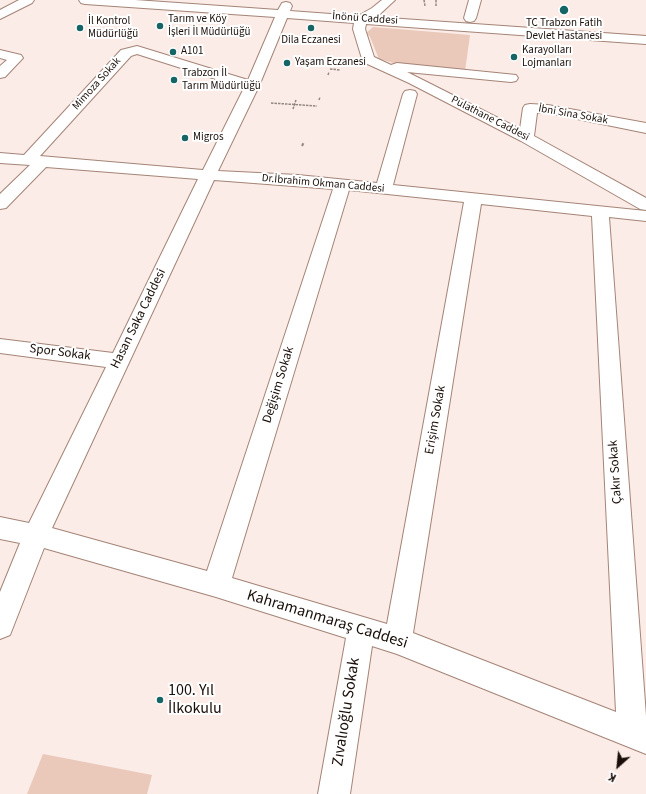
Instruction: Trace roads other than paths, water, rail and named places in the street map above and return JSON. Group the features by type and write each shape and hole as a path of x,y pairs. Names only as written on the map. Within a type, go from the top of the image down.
{"street":[{"path":"0,15 28,0"},
{"name":"İnönü Caddesi","path":"84,0 284,10 376,12 646,31"},
{"name":"İnönü Caddesi","path":"212,0 229,1 284,10 361,18 646,40"},
{"path":"361,18 376,12 389,0"},
{"path":"470,18 475,0"},
{"name":"Hasan Saka Caddesi","path":"0,626 36,535 252,86 284,10"},
{"name":"Pulathane Caddesi","path":"361,18 359,29 368,59 414,80 526,138 646,204"},
{"name":"Mimoza Sokak","path":"0,204 34,161 126,53 137,50 252,86"},
{"path":"0,54 16,58 0,74"},
{"path":"379,65 512,78"},
{"path":"384,189 410,94"},
{"name":"İbni Sina Sokak","path":"526,138 530,108 548,109 646,128"},
{"name":"Dr.İbrahim Okman Caddesi","path":"0,158 208,175 298,180 646,216"},
{"name":"Değişim Sokak","path":"216,586 342,185"},
{"name":"Erişim Sokak","path":"398,641 473,198"},
{"name":"Çakır Sokak","path":"600,211 639,736"},
{"name":"Spor Sokak","path":"0,346 119,361"},
{"name":"Kahramanmaraş Caddesi","path":"0,528 36,535 216,586 398,641 639,736"},
{"name":"Zıvalıoğlu Sokak","path":"334,794 361,630"}],"place":[{"name":"TC Trabzon Fatih Devlet Hastanesi","path":"564,10"},
{"name":"Tarım ve Köy İşleri İl Müdürlüğü","path":"160,26"},
{"name":"İl Kontrol Müdürlüğü","path":"80,28"},
{"name":"Dila Eczanesi","path":"311,28"},
{"name":"A101","path":"173,52"},
{"name":"Karayolları Lojmanları","path":"514,57"},
{"name":"Yaşam Eczanesi","path":"287,63"},
{"name":"Trabzon İl Tarım Müdürlüğü","path":"174,80"},
{"name":"Migros","path":"185,138"},
{"name":"100. Yıl İlkokulu","path":"160,700"}]}
